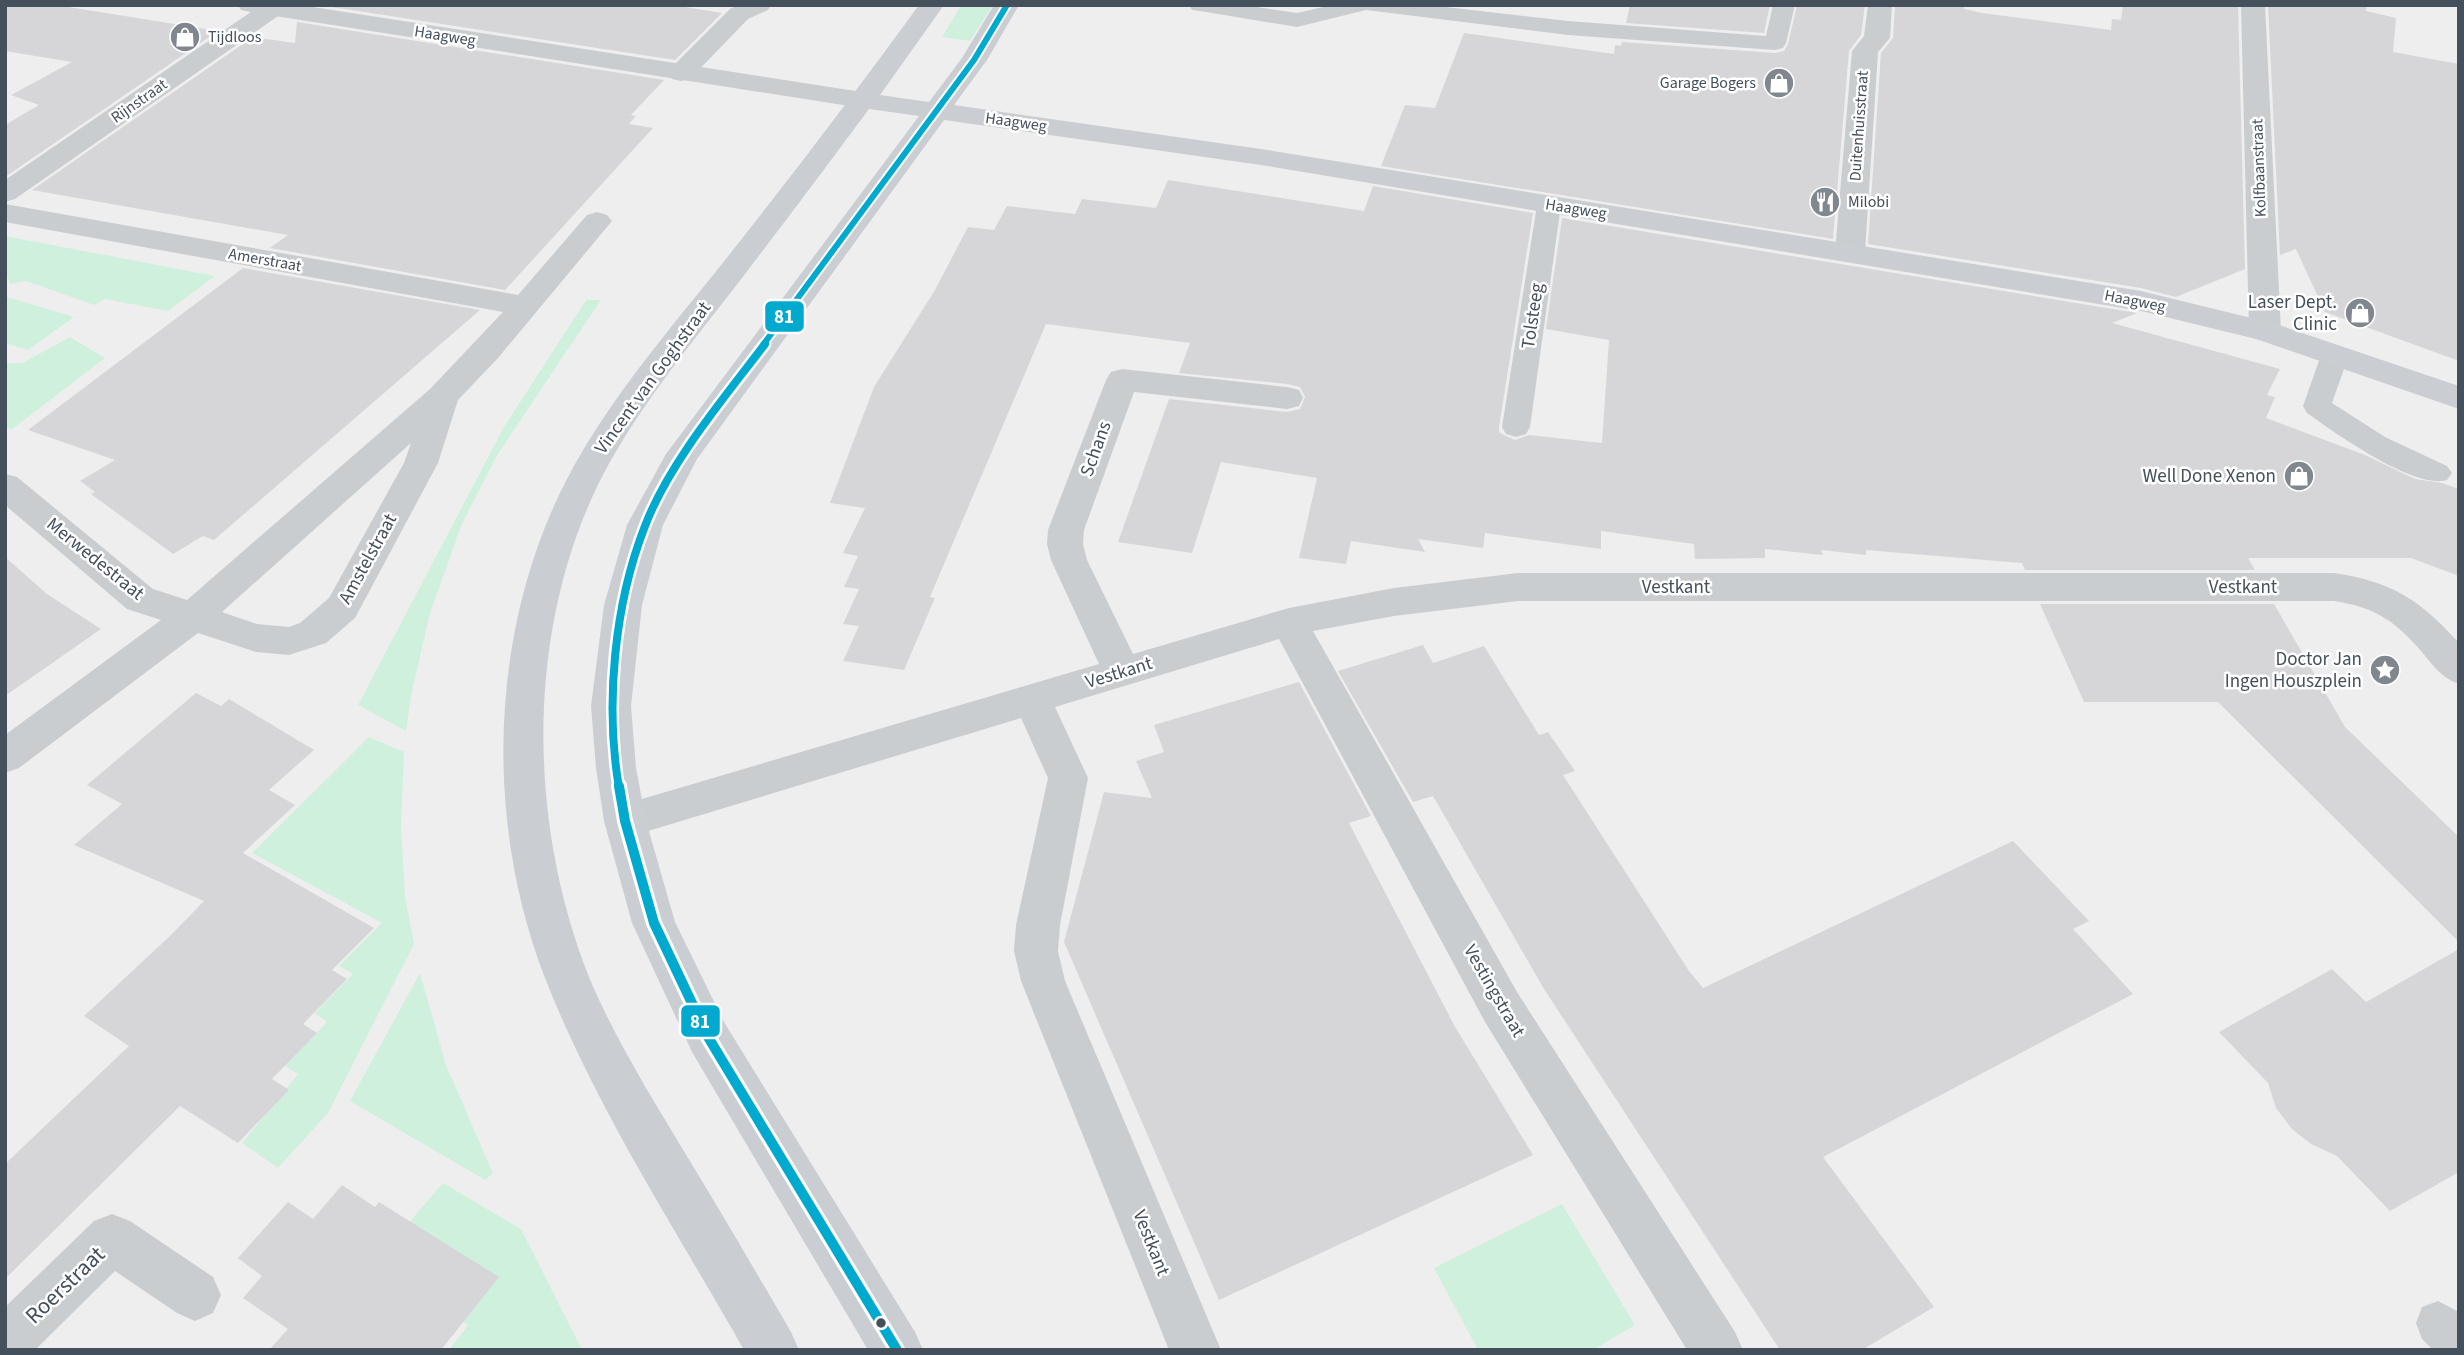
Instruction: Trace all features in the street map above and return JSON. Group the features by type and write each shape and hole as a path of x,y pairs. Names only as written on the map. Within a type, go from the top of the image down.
{"main road":[{"name":"Vincent van Goghstraat","path":"773,1350 615,1079 566,972 535,866 525,781 524,709 531,650 543,592 557,544 592,463 647,379 932,5"},
{"path":"897,1350 708,1037 654,923 625,821 616,768 611,706 623,605 645,525 683,454 974,60 1007,5"},
{"name":"Haagweg","path":"862,100 1261,157 2141,301 2265,331 2459,398"}],"street":[{"path":"681,73 739,14 759,5"},
{"name":"Duitenhuisstraat","path":"1850,252 1865,51 1877,38 1880,5"},
{"name":"Kolfbaanstraat","path":"2253,5 2265,331"},
{"name":"Haagweg","path":"261,7 862,100"},
{"name":"Rijnstraat","path":"5,193 261,7"},
{"name":"Amerstraat","path":"5,213 525,306"},
{"name":"Amstelstraat","path":"5,757 192,617 442,397 467,373 597,221"},
{"name":"Schans","path":"1122,672 1069,560 1065,544 1066,530 1122,380 1287,398"},
{"name":"Amstelstraat","path":"192,617 277,642 313,633 334,617 421,463 442,397"},
{"name":"Merwedestraat","path":"5,486 140,599 192,617"},
{"name":"Vestkant","path":"625,821 1289,622 1394,602 1518,587 2334,587 2364,590 2388,599 2409,615 2459,668"},
{"name":"Vestingstraat","path":"1289,622 1501,1007 1717,1350"},
{"name":"Vestkant","path":"1032,699 1068,778 1038,925 1036,951 1043,981 1195,1350"},
{"name":"Roerstraat","path":"5,1343 113,1238 195,1295"}],"lane":[{"path":"1200,5 1297,20 1360,5"},
{"path":"1371,5 1568,27 1775,43 1784,5"},
{"name":"Tolsteeg","path":"1516,427 1549,205"},
{"path":"2335,355 2318,406 2448,466"}],"green space":[{"path":"961,5 993,5 970,41 942,37"},
{"path":"5,236 215,276 168,311 105,299 94,305 26,281 10,284 5,269"},
{"path":"7,297 74,317 28,350 5,343"},
{"path":"586,300 601,300 496,457 462,524 430,613 406,731 358,705 504,427"},
{"path":"70,337 105,358 11,430 5,425 5,363 22,363"},
{"path":"369,737 404,752 401,826 405,896 414,944 328,1113 278,1168 242,1143 298,1074 285,1066 327,1022 315,1013 353,974 339,966 382,923 252,853"},
{"path":"420,973 446,1065 493,1173 485,1180 350,1101"},
{"path":"443,1183 521,1229 582,1350 449,1350 468,1325 421,1296 384,1251"},
{"path":"1562,1204 1635,1325 1593,1350 1478,1350 1434,1268"}],"building":[{"path":"5,5 56,5 218,31 5,177 5,125 39,105 11,95 72,62 5,51"},
{"path":"319,5 673,5 722,13 675,60"},
{"path":"1630,5 1770,5 1764,33 1626,23"},
{"path":"1797,5 1865,5 1861,35 1849,51 1833,239 1381,166 1405,105 1435,108 1464,33 1614,54 1615,45 1621,46 1622,42 1775,53 1784,51 1788,44"},
{"path":"1895,5 1964,5 1964,9 1982,13 2111,30 2112,19 2121,20 2123,5 2238,5 2245,269 2176,297 2141,288 1868,244 1881,53 1893,38"},
{"path":"2268,5 2367,5 2366,11 2396,18 2393,52 2459,64 2459,361 2325,312 2296,249 2280,255"},
{"path":"297,22 664,80 631,115 636,116 629,124 653,128 505,290 270,248 288,235 32,190 253,37 295,43"},
{"path":"1168,180 1364,211 1373,186 1533,213 1499,427 1499,432 1515,440 1529,435 1602,443 1609,340 1546,329 1562,218 2137,313 2112,323 2280,369 2267,395 2275,397 2266,418 2365,455 2415,479 2459,489 2459,576 2411,558 2248,558 2255,570 2025,570 2022,563 1866,550 1866,555 1821,550 1823,555 1765,549 1765,558 1695,559 1694,544 1601,531 1601,549 1485,533 1483,548 1418,539 1425,552 1351,541 1346,564 1299,558 1317,478 1221,462 1192,553 1118,542 1169,399 1287,412 1300,409 1305,397 1300,387 1287,384 1179,373 1190,343 1046,324 930,597 935,598 904,670 843,661 859,626 843,624 859,589 844,587 858,556 843,553 865,508 830,503 874,387 935,290 968,227 994,230 1007,206 1075,214 1082,199 1156,208"},
{"path":"243,268 480,310 214,540 203,536 173,554 91,494 95,492 80,481 115,460 28,430"},
{"path":"5,557 47,594 101,629 5,696"},
{"path":"2040,604 2274,604 2345,727 2459,837 2459,942 2218,702 2084,702"},
{"path":"1423,645 1433,663 1484,646 1539,735 1548,732 1575,771 1563,775 1689,971 1703,988 2013,841 2089,921 2073,929 2133,994 1823,1157 1934,1307 1862,1350 1780,1350 1544,989 1433,796 1413,802 1338,671"},
{"path":"1299,682 1371,816 1349,823 1454,1025 1533,1155 1219,1300 1064,942 1104,792 1152,798 1136,761 1164,752 1154,725"},
{"path":"196,693 221,706 229,699 314,750 269,790 295,805 243,853 374,928 332,970 347,979 303,1024 317,1033 272,1079 289,1090 238,1143 180,1106 5,1279 5,1164 129,1046 84,1016 204,901 74,845 122,804 87,785"},
{"path":"2459,949 2459,1172 2390,1211 2337,1156 2311,1144 2292,1129 2276,1108 2268,1083 2219,1032 2332,969 2366,1002"},
{"path":"342,1185 375,1207 379,1202 499,1277 441,1350 269,1350 288,1329 243,1298 262,1276 238,1258 288,1202 313,1219"}],"transit line":[{"name":"81","path":"897,1350 708,1037 654,923 625,821 616,768 611,706 623,605 645,525 683,454 974,60 1007,5"}],"place":[{"name":"Tijdloos","path":"185,37"},
{"name":"Garage Bogers","path":"1779,83"},
{"name":"Milobi","path":"1825,202"},
{"name":"Laser Dept. Clinic","path":"2360,313"},
{"name":"Well Done Xenon","path":"2299,476"},
{"name":"Doctor Jan Ingen Houszplein","path":"2385,670"}]}
